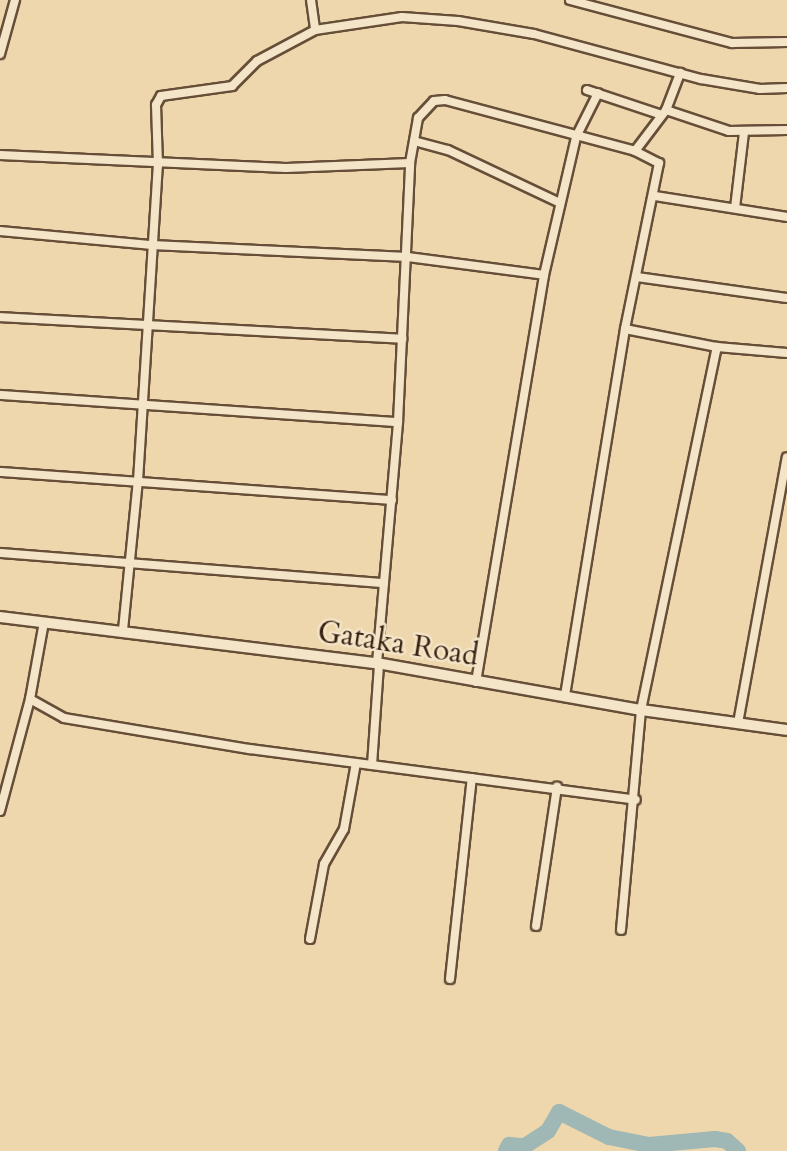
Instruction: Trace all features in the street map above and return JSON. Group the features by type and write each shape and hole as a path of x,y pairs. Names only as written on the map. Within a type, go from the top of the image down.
{"street":[{"path":"1,48 15,0"},
{"path":"312,0 314,30"},
{"path":"570,0 732,43 787,42"},
{"path":"122,630 138,481 145,324 158,165 156,104 161,96 232,86 257,61 314,30 402,17 458,21 587,46 680,73 760,89 787,88"},
{"path":"635,151 664,112 680,73"},
{"path":"587,90 705,126 744,132 787,130"},
{"path":"476,682 544,275 576,137 598,93"},
{"path":"372,765 398,422 408,257 410,163 424,108 445,100 635,151 659,163 655,195 625,329 565,697"},
{"path":"736,208 744,132"},
{"path":"414,141 448,150 559,203"},
{"path":"0,155 158,165 286,168 410,163"},
{"path":"655,195 787,217"},
{"path":"0,232 152,245 408,257 544,275"},
{"path":"637,277 787,298"},
{"path":"0,317 402,339"},
{"path":"625,329 717,347 787,353"},
{"path":"621,930 636,800 641,710 717,347"},
{"path":"0,395 398,422"},
{"path":"738,723 787,457"},
{"path":"0,472 392,500"},
{"path":"0,553 384,583"},
{"name":"Gataka Road","path":"0,617 378,663 641,710 787,730"},
{"path":"0,811 30,699 44,622"},
{"path":"30,699 51,715 64,718 356,763 557,787 636,800"},
{"path":"310,939 324,864 344,829 356,763"},
{"path":"450,979 472,778"},
{"path":"536,926 557,787"}],"waterway":[{"path":"506,1151 509,1145 525,1146 548,1131 559,1112 609,1137 649,1145 715,1139 727,1141 738,1151"}]}
